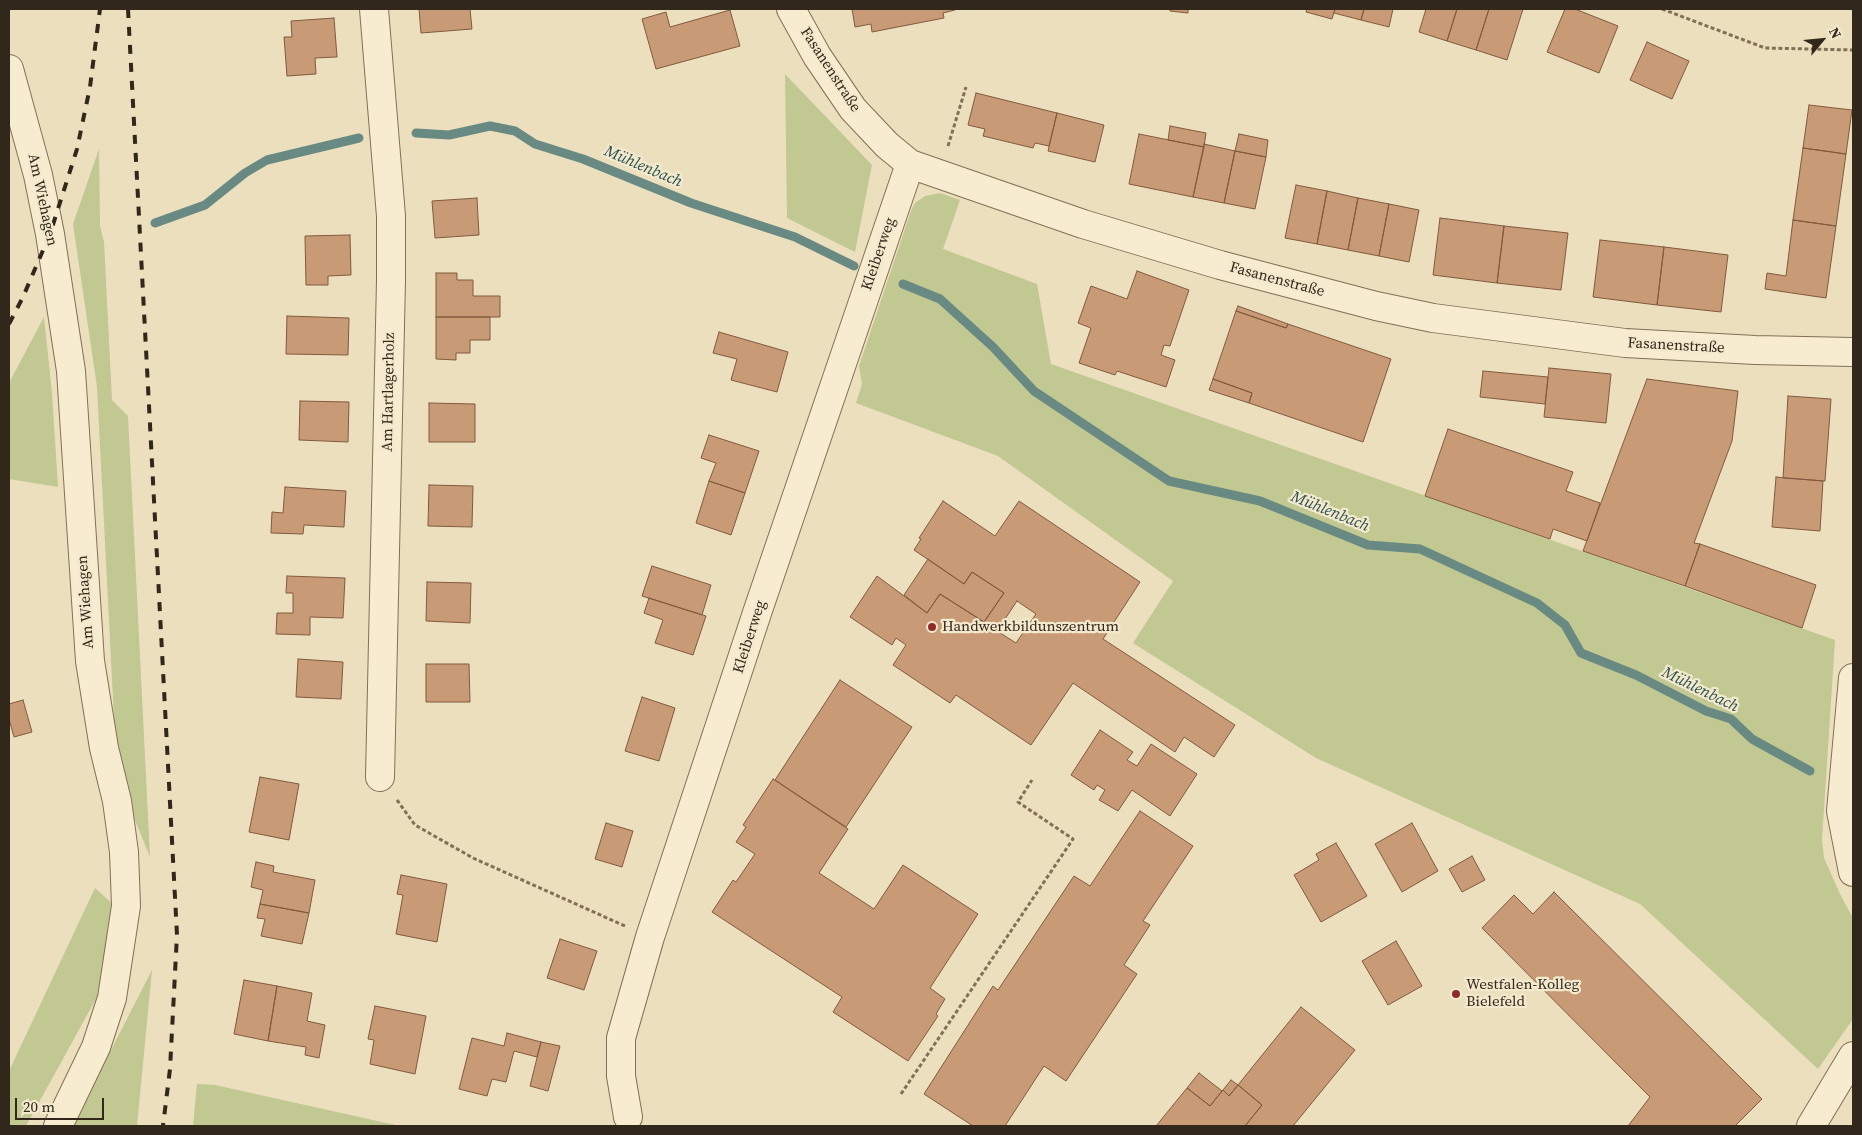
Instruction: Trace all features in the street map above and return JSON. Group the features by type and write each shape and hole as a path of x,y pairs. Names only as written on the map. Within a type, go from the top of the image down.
{"street":[{"name":"Am Hartlagerholz","path":"374,9 391,216 380,777"},
{"name":"Fasanenstraße","path":"791,9 817,56 853,109 887,145 910,164 1083,224 1210,262 1376,306 1433,318 1625,343 1755,350 1853,352"},
{"name":"Am Wiehagen","path":"9,70 40,184 50,234 70,361 90,661 104,748 117,801 124,852 126,906 112,998 96,1047 58,1126"},
{"name":"Kleiberweg","path":"628,1116 621,1076 620,1038 650,937 910,164"},
{"path":"1853,678 1841,811 1853,872"},
{"path":"1811,1126 1853,1056"}],"path":[{"path":"1662,9 1765,48 1853,50"},
{"path":"940,174 966,87"},
{"path":"380,777 415,825 473,858 650,937"},
{"path":"901,1094 1073,839 1018,802 1032,780"}],"green space":[{"path":"785,74 872,165 855,252 787,218"},
{"path":"99,149 100,226 104,242 112,400 128,416 150,857 117,776 97,387 73,224"},
{"path":"940,193 960,200 943,249 1037,284 1051,364 1835,640 1822,840 1824,858 1853,918 1853,1019 1818,1069 1640,904 1316,758 1133,643 1173,581 998,456 856,403 862,384 859,366 911,211 915,203 925,196"},
{"path":"44,317 52,393 58,487 9,479 9,383"},
{"path":"95,888 128,918 97,997 26,1126 9,1126 9,1071"},
{"path":"152,970 137,1126 72,1126 91,1089"},
{"path":"197,1084 215,1085 400,1126 193,1126"}],"building":[{"path":"419,9 470,9 472,29 421,33"},
{"path":"852,9 955,10 943,13 944,18 872,32 871,24 855,27"},
{"path":"1170,9 1188,9 1188,13 1170,11"},
{"path":"1307,9 1335,9 1332,19 1306,12"},
{"path":"1335,9 1364,9 1361,20 1334,13"},
{"path":"1364,9 1393,9 1389,27 1361,20"},
{"path":"1426,9 1457,9 1447,41 1419,32"},
{"path":"1457,9 1489,9 1476,50 1447,41"},
{"path":"1489,9 1523,9 1507,60 1476,50"},
{"path":"1565,9 1575,9 1618,26 1599,73 1547,52"},
{"path":"730,10 740,46 656,69 642,19 666,12 670,27"},
{"path":"334,18 337,57 315,58 316,74 287,76 284,37 292,37 291,21"},
{"path":"1647,42 1689,61 1672,99 1630,80"},
{"path":"976,93 1057,113 1049,146 1035,143 1033,148 983,136 985,129 968,125"},
{"path":"1809,105 1852,110 1846,154 1803,148"},
{"path":"1057,113 1104,125 1095,162 1048,151"},
{"path":"1170,126 1206,133 1204,147 1168,140"},
{"path":"1139,134 1204,147 1193,197 1129,184"},
{"path":"1239,134 1268,140 1266,157 1235,151"},
{"path":"1204,144 1235,151 1224,203 1193,197"},
{"path":"1803,148 1846,154 1836,226 1793,220"},
{"path":"1235,151 1266,157 1255,209 1224,203"},
{"path":"1296,185 1327,191 1317,244 1285,238"},
{"path":"1327,191 1358,198 1348,250 1317,244"},
{"path":"477,198 479,235 435,238 432,201"},
{"path":"1358,198 1389,204 1379,256 1348,250"},
{"path":"1389,204 1419,210 1409,262 1379,256"},
{"path":"1440,218 1504,226 1497,283 1433,275"},
{"path":"1793,220 1836,226 1826,298 1765,289 1767,273 1786,276"},
{"path":"1504,226 1568,233 1561,290 1497,283"},
{"path":"350,235 351,275 328,276 328,285 306,285 305,236"},
{"path":"1600,240 1664,247 1657,305 1593,297"},
{"path":"1664,247 1728,255 1721,312 1657,305"},
{"path":"1137,271 1189,290 1170,346 1164,345 1161,355 1175,360 1166,387 1117,371 1115,375 1079,363 1091,328 1078,323 1091,286 1127,299"},
{"path":"436,273 457,273 457,280 473,280 473,296 500,296 500,317 436,317"},
{"path":"1238,306 1288,324 1286,328 1236,311"},
{"path":"1236,311 1286,328 1288,324 1391,359 1363,442 1249,403 1252,393 1213,379"},
{"path":"287,316 349,318 348,355 286,354"},
{"path":"436,317 490,317 490,340 470,340 470,353 456,353 456,360 436,359"},
{"path":"719,332 788,352 777,392 731,380 737,359 713,353"},
{"path":"1549,368 1611,374 1606,423 1544,417"},
{"path":"1483,371 1548,377 1545,404 1480,397"},
{"path":"1213,379 1252,393 1249,403 1209,390"},
{"path":"1647,379 1738,391 1732,441 1694,543 1700,544 1685,586 1583,551"},
{"path":"1788,396 1831,399 1825,481 1783,478"},
{"path":"300,401 349,402 348,442 299,440"},
{"path":"429,403 475,404 475,442 429,442"},
{"path":"1448,429 1573,472 1566,491 1600,503 1587,541 1553,529 1550,539 1425,496"},
{"path":"709,435 759,451 745,493 709,481 716,463 701,458"},
{"path":"1776,477 1823,481 1820,531 1772,527"},
{"path":"709,481 745,493 731,535 696,523"},
{"path":"429,485 473,486 472,527 428,526"},
{"path":"285,487 346,491 344,527 304,525 303,534 271,533 272,512 283,513"},
{"name":"Handwerkbildunszentrum","path":"943,501 995,536 1019,501 1140,582 1103,639 1235,725 1214,757 1184,737 1175,752 1073,683 1031,745 956,695 950,703 893,665 906,645 896,638 892,645 850,617 877,576 927,613 940,594 984,622 1004,593 972,572 964,584 914,550 921,539 919,538","holes":["1017,601 1036,614 1016,643 997,631"]},
{"path":"1700,544 1816,585 1802,628 1685,586"},
{"path":"928,559 964,584 972,572 1004,593 984,622 940,594 927,613 904,595"},
{"path":"652,566 711,585 702,615 642,596"},
{"path":"287,576 345,578 343,618 310,617 310,635 276,634 277,613 293,613 293,593 286,593"},
{"path":"427,582 471,583 470,623 426,621"},
{"path":"649,598 706,616 693,655 655,643 663,620 644,613"},
{"path":"298,659 343,662 341,699 296,697"},
{"path":"426,664 469,664 470,702 426,702"},
{"path":"840,680 912,727 846,827 775,780"},
{"path":"642,697 675,708 659,761 625,751"},
{"path":"23,700 32,732 14,737 9,719 9,704"},
{"path":"1100,730 1133,752 1127,760 1137,766 1151,744 1197,774 1170,816 1132,790 1118,811 1099,800 1105,790 1097,785 1094,790 1071,775"},
{"path":"260,777 299,784 289,840 249,832"},
{"path":"773,779 848,829 819,873 874,909 903,865 978,914 930,988 945,999 936,1014 938,1016 908,1061 833,1012 842,997 712,912 733,880 736,882 755,854 736,842 746,827 743,825"},
{"path":"1140,811 1193,846 1143,921 1150,925 1124,965 1137,974 1066,1081 1044,1066 1005,1126 973,1126 924,1094 993,986 998,990 1074,876 1090,886"},
{"path":"606,823 633,831 622,867 595,859"},
{"path":"1412,823 1438,871 1402,892 1375,844"},
{"path":"1336,843 1367,896 1321,922 1294,875 1319,860 1316,854"},
{"path":"1472,856 1485,880 1462,892 1449,869"},
{"path":"256,862 274,866 273,872 315,880 309,913 260,904 263,890 251,887"},
{"path":"401,875 447,884 437,942 396,934 403,895 397,894"},
{"path":"1554,892 1762,1099 1735,1126 1628,1126 1650,1097 1482,928 1514,895 1533,914"},
{"path":"260,904 309,913 302,944 261,936 265,919 257,918"},
{"path":"560,939 597,951 584,990 547,978"},
{"path":"1396,941 1422,986 1388,1005 1362,961"},
{"path":"244,980 277,986 268,1041 234,1034"},
{"path":"277,986 312,993 307,1021 325,1025 319,1058 305,1055 306,1047 268,1041"},
{"path":"375,1006 426,1016 415,1074 370,1064 374,1040 368,1039"},
{"path":"1301,1007 1355,1050 1293,1126 1245,1126 1262,1105 1238,1085"},
{"path":"507,1033 541,1042 537,1057 514,1051 506,1082 492,1079 487,1096 459,1089 472,1038 504,1046"},
{"path":"541,1042 560,1046 548,1091 530,1086"},
{"path":"1199,1073 1222,1091 1210,1106 1187,1088"},
{"path":"1231,1080 1238,1085 1229,1096 1223,1090"},
{"path":"1238,1085 1262,1105 1245,1126 1156,1126 1187,1088 1210,1106 1223,1090 1229,1096"}],"waterway":[{"name":"Mühlenbach","path":"416,133 449,135 490,126 515,131 535,144 583,159 691,203 795,237 854,266"},
{"name":"Mühlenbach","path":"155,223 205,205 245,173 267,160 359,138"},
{"name":"Mühlenbach","path":"903,284 940,299 993,347 1034,391 1169,481 1260,501 1368,545 1420,549 1537,603 1565,625 1581,653 1636,675 1706,711 1731,719 1752,739 1810,771"}],"railway":[{"path":"9,324 23,297 50,234 77,149 90,87 100,9"},
{"path":"128,9 177,935 170,1069 163,1126"}],"place":[{"name":"Handwerkbildunszentrum","path":"932,627"},
{"name":"Westfalen-Kolleg Bielefeld","path":"1456,994"}]}
